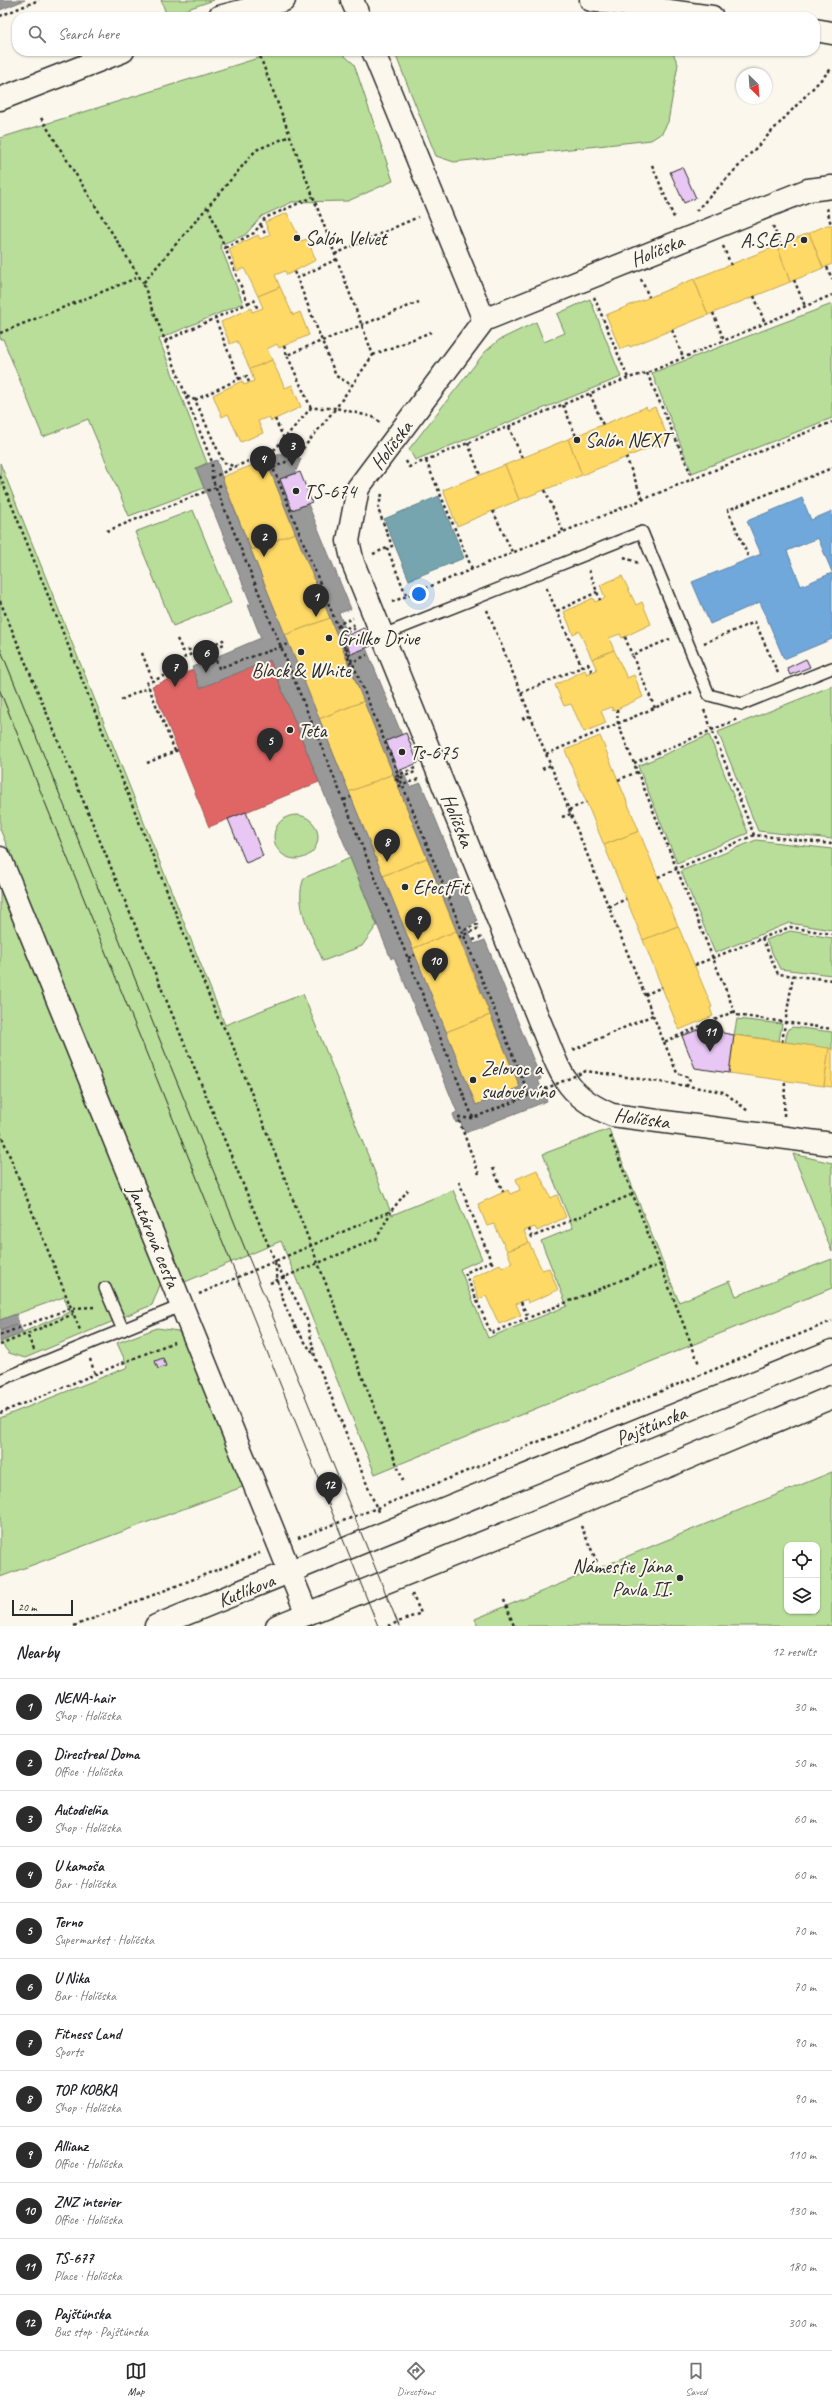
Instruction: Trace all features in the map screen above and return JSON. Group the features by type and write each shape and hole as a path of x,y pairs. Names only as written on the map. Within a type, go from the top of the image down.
{"street":[{"path":"238,12 284,0"},
{"path":"352,0 357,12"},
{"path":"591,0 676,12"},
{"path":"820,31 832,33"},
{"path":"0,99 110,56"},
{"path":"375,56 484,320"},
{"name":"Holíčska","path":"829,194 808,190 484,320 401,444 358,488 348,541 353,563 386,641 562,1078 573,1092 598,1109 612,1115 832,1144"},
{"name":"Jantárová cesta","path":"0,858 281,1545 307,1614"},
{"name":"Pajštúnska","path":"291,1572 832,1350"},
{"path":"277,1626 559,1512 832,1397"},
{"name":"Kutlíkova","path":"156,1626 291,1572"}],"lane":[{"path":"386,641 642,532 709,695 742,704 832,668"},
{"path":"105,1288 123,1330"},
{"path":"0,1380 183,1305"}],"path":[{"path":"0,16 39,0"},
{"path":"260,56 373,355"},
{"path":"695,212 832,68"},
{"path":"41,118 143,283 212,462 212,478 282,646 473,1118"},
{"path":"143,283 256,150 290,136"},
{"path":"652,165 675,222"},
{"path":"829,194 831,225"},
{"path":"225,248 254,233 265,218 313,197"},
{"path":"208,207 248,303"},
{"path":"335,254 426,213"},
{"path":"771,223 780,244"},
{"path":"260,224 266,236"},
{"path":"722,243 731,264"},
{"path":"297,278 337,259"},
{"path":"827,267 832,279"},
{"path":"294,272 336,376 352,384"},
{"path":"640,276 649,297"},
{"path":"0,333 139,277"},
{"path":"794,280 805,306"},
{"path":"586,298 593,295 628,378"},
{"path":"212,478 275,449 311,408 336,408 373,417 401,444 409,467 628,378 683,358 832,295"},
{"path":"754,296 765,323"},
{"path":"165,341 254,300 258,310"},
{"path":"288,355 419,302"},
{"path":"713,313 724,340"},
{"path":"215,318 239,379"},
{"path":"672,330 683,358"},
{"path":"269,467 273,468 296,456 336,408 373,355 431,332"},
{"path":"284,346 311,408"},
{"path":"647,372 693,479"},
{"path":"195,400 246,376 249,383"},
{"path":"590,394 603,425"},
{"path":"186,396 195,400 223,462 235,467"},
{"path":"562,405 576,436"},
{"path":"276,419 284,439"},
{"path":"386,605 832,422"},
{"path":"509,426 522,458"},
{"path":"468,443 480,475"},
{"path":"626,457 643,500"},
{"path":"426,460 472,571"},
{"path":"273,468 529,1095"},
{"path":"748,556 728,510 832,468"},
{"path":"0,476 215,1010 232,1043 319,1262 404,1483"},
{"path":"107,531 205,490 224,484"},
{"path":"545,490 564,533"},
{"path":"378,509 394,546 381,551"},
{"path":"493,511 513,554"},
{"path":"387,548 407,597"},
{"path":"617,554 644,567"},
{"path":"587,566 600,600"},
{"path":"544,583 582,667"},
{"path":"557,611 597,592"},
{"path":"0,601 275,1261 307,1320 315,1357 377,1508"},
{"path":"493,605 486,609 677,1073 690,1078 687,1086"},
{"path":"360,615 339,624 342,643 350,663 386,641"},
{"path":"632,655 674,637 681,653 755,622 784,687"},
{"path":"340,634 359,627 357,623 341,631"},
{"path":"333,626 337,624"},
{"path":"625,637 655,708"},
{"path":"177,639 183,651 194,649 197,651"},
{"path":"147,763 177,751 147,683 177,671 185,656 223,640 224,644 212,650 219,668 289,644"},
{"path":"142,653 153,681"},
{"path":"521,693 588,664 592,672"},
{"path":"121,700 149,687"},
{"path":"546,754 696,691"},
{"path":"702,704 754,836"},
{"path":"617,709 618,724 736,1015 832,1029"},
{"path":"522,719 530,716"},
{"path":"634,763 740,719"},
{"path":"542,769 551,765"},
{"path":"395,780 399,778 417,772 416,768 396,776 400,786 438,771"},
{"path":"618,780 637,772"},
{"path":"344,800 351,797"},
{"path":"569,810 586,802"},
{"path":"562,817 571,814"},
{"path":"658,877 754,836 832,844"},
{"path":"609,907 626,899"},
{"path":"459,937 480,928 478,924 464,930"},
{"path":"695,965 790,927 832,934"},
{"path":"762,938 778,974 832,980"},
{"path":"408,958 415,955"},
{"path":"782,1042 793,976"},
{"path":"645,995 662,987"},
{"path":"664,1042 735,1011"},
{"path":"570,1052 653,1015"},
{"path":"479,1174 458,1118 473,1118 586,1072 724,1092 754,1116"},
{"path":"783,1122 785,1081"},
{"path":"608,1133 661,1264 699,1364"},
{"path":"0,1134 86,1345"},
{"path":"493,1168 503,1192"},
{"path":"459,1182 494,1266"},
{"path":"270,1283 376,1239 391,1212 408,1190"},
{"path":"529,1229 532,1237 633,1194"},
{"path":"183,1305 190,1298 391,1212"},
{"path":"275,1261 277,1280 294,1326 315,1357"},
{"path":"491,1261 465,1273 491,1333 661,1264"},
{"path":"521,1302 528,1318"},
{"path":"0,1335 71,1308 113,1306"},
{"path":"0,1345 73,1314"},
{"path":"74,1626 377,1508 832,1321"},
{"path":"27,1334 40,1364"},
{"path":"0,1413 175,1342"},
{"path":"579,1521 597,1562"},
{"path":"388,1626 420,1613 412,1592"},
{"path":"504,1600 514,1626"}],"green space":[{"path":"161,0 214,0 179,12 166,12"},
{"path":"265,56 345,56 354,64 393,181 348,201 292,202 262,216 245,235 220,245 243,303 159,339 207,463 196,468 204,488 129,516 88,419 43,437 3,339 0,339 0,138"},
{"path":"396,56 674,56 678,64 668,122 662,133 651,140 454,162 436,156"},
{"path":"590,299 621,377 415,460 409,449 485,352 499,340 536,322 544,342 565,333 557,314"},
{"path":"832,304 832,418 692,473 652,373"},
{"path":"0,463 225,1025 303,994 392,1215 453,1190 482,1259 460,1269 488,1338 567,1306 541,1241 573,1228 543,1154 609,1129 679,1302 730,1281 736,1296 832,1259 832,1288 375,1474 281,1241 185,1282 0,829"},
{"path":"193,510 231,603 173,626 135,532"},
{"path":"832,686 832,839 758,831 718,732"},
{"path":"709,735 748,833 677,863 638,766"},
{"path":"296,815 308,819 314,825 318,837 314,849 308,855 296,859 284,855 278,849 274,837 278,825 284,819"},
{"path":"756,840 832,849 832,930 789,923 715,953 681,871"},
{"path":"350,858 377,925 362,946 323,961 305,920 302,910 301,889 304,878"},
{"path":"0,881 162,1280 152,1305 25,1358 9,1353 0,1342 70,1312 64,1297 0,1320"},
{"path":"790,931 832,938 832,975 780,969 766,940"},
{"path":"737,1019 782,1024 779,1041 734,1035"},
{"path":"793,1027 832,1032 832,1049 785,1042 788,1029"},
{"path":"793,1154 832,1163 832,1252"},
{"path":"157,1328 178,1331 187,1342 245,1486 0,1577 0,1418 128,1367 117,1343"},
{"name":"Námestie Jána Pavla II.","path":"832,1472 832,1626 478,1626 475,1619"}],"building: Homes":[{"path":"287,213 301,241 307,239 316,260 287,275 285,271 275,275 280,287 258,296 244,268 237,271 229,249 258,235 260,239 270,235 265,222"},
{"path":"827,225 832,225 832,264 823,268 809,233"},
{"path":"809,233 823,268 790,282 777,246"},
{"path":"777,246 790,282 708,315 694,279"},
{"path":"694,279 708,315 630,347 629,345 620,349 606,315"},
{"path":"280,287 293,315 300,312 309,335 279,348 277,344 267,349 272,360 250,369 237,341 230,344 221,322 251,308 252,312 263,308 258,296"},
{"path":"272,360 285,388 292,385 301,407 271,421 269,417 258,421 263,433 241,442 228,414 222,417 213,395 242,381 244,385 254,381 250,369"},
{"path":"646,407 648,410 655,407 669,440 582,475 568,439"},
{"path":"568,439 582,475 519,500 505,465"},
{"path":"266,460 295,533 251,550 222,477"},
{"path":"505,465 519,500 457,526 443,490"},
{"path":"295,533 330,618 285,635 251,550"},
{"path":"622,576 636,605 642,602 651,624 622,638 620,634 609,638 614,650 592,659 579,631 573,634 564,612 593,598 595,602 605,598 600,585"},
{"path":"330,618 364,701 319,719 285,635"},
{"path":"614,650 627,678 634,675 643,697 613,711 612,707 601,711 606,723 584,732 571,704 564,706 555,685 585,670 587,674 597,670 592,659"},
{"path":"364,701 393,774 349,792 319,719"},
{"path":"600,736 639,831 604,845 565,750"},
{"path":"393,774 427,858 383,876 349,792"},
{"path":"639,831 678,926 643,940 604,845"},
{"path":"427,858 456,931 412,949 383,876"},
{"path":"678,926 712,1007 710,1008 713,1016 679,1030 643,940"},
{"path":"456,931 490,1015 446,1032 412,949"},
{"path":"490,1015 520,1087 476,1105 446,1032"},
{"path":"734,1035 829,1048 824,1086 729,1073"},
{"path":"829,1048 832,1049 832,1087 824,1086"},
{"path":"537,1170 551,1198 557,1195 566,1217 537,1231 535,1227 524,1231 529,1243 507,1251 494,1224 487,1226 478,1204 508,1190 510,1194 520,1190 516,1179"},
{"path":"529,1243 542,1270 549,1268 558,1290 528,1303 527,1299 516,1304 521,1315 499,1324 486,1296 479,1299 471,1278 500,1264 502,1267 512,1263 507,1251"}],"building: Shops":[{"path":"270,660 319,782 209,827 152,686 193,670 200,688"}],"building: Schools":[{"path":"802,498 811,520 832,511 832,572 818,538 787,551 801,586 832,573 832,639 784,659 760,602 710,624 692,582 761,554 747,521"}],"building: Public":[{"path":"439,496 464,558 409,580 384,519"}],"building: Industry":[{"path":"0,0 25,0 0,10"},
{"path":"287,451 301,459 295,473 280,479 292,510 308,504 351,609 339,613 348,635 344,637 351,654 366,648 402,735 386,741 398,771 402,770 410,787 421,783 477,921 467,927 474,944 485,940 541,1079 538,1080 547,1101 465,1133 460,1121 456,1123 453,1114 457,1112 394,957 391,959 270,660 200,688 192,667 261,638 248,605 251,604 196,468 217,460 224,484 476,1105 520,1087 266,460"},
{"path":"16,1314 19,1324 0,1331 0,1320"},
{"path":"19,1324 23,1333 0,1342 0,1331"}],"building: Other":[{"path":"682,167 696,198 684,203 670,172"},
{"name":"TS-674","path":"300,472 312,502 292,510 280,479"},
{"path":"364,628 371,646 351,654 344,637"},
{"path":"806,659 810,667 790,675 787,668"},
{"name":"Ts-675","path":"406,733 418,763 398,771 386,741"},
{"path":"246,812 263,856 246,863 228,819"},
{"path":"718,1022 723,1033 734,1035 729,1073 695,1068 682,1036"},
{"path":"163,1358 166,1366 158,1369 155,1361"}],"tram line":[{"path":"0,648 399,1626"},
{"path":"0,691 378,1626"}],"place":[{"name":"Salón Velvet","path":"297,238"},
{"name":"A.S.E.P.","path":"804,240"},
{"name":"Salón NEXT","path":"577,440"},
{"name":"Autodielňa","path":"292,466"},
{"name":"U kamoša","path":"263,479"},
{"name":"TS-674","path":"296,491"},
{"name":"Directreal Doma","path":"264,557"},
{"name":"NENA-hair","path":"316,617"},
{"name":"Grillko Drive","path":"329,638"},
{"name":"Black & White","path":"301,652"},
{"name":"U Nika","path":"206,673"},
{"name":"Fitness Land","path":"175,687"},
{"name":"Teta","path":"290,730"},
{"name":"Ts-675","path":"402,752"},
{"name":"Terno","path":"270,761"},
{"name":"TOP KOBKA","path":"387,862"},
{"name":"EfectFit","path":"405,887"},
{"name":"Allianz","path":"418,940"},
{"name":"ZNZ interier","path":"435,981"},
{"name":"TS-677","path":"710,1052"},
{"name":"Zelovoc a sudové víno","path":"473,1080"},
{"name":"Pajštúnska","path":"329,1505"},
{"name":"Námestie Jána Pavla II.","path":"680,1578"}]}
